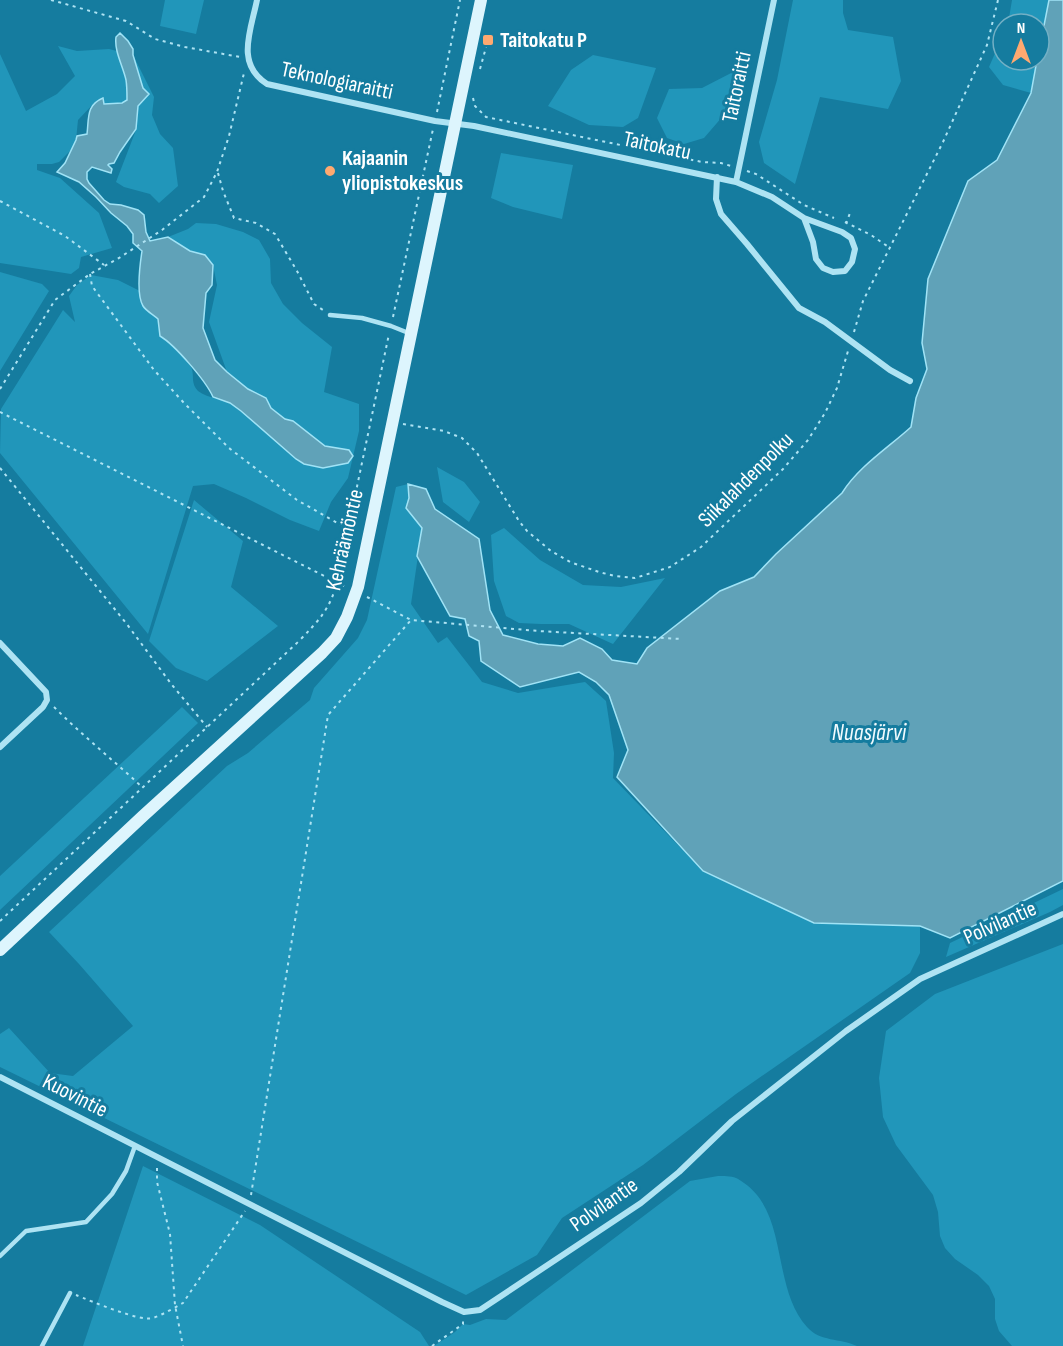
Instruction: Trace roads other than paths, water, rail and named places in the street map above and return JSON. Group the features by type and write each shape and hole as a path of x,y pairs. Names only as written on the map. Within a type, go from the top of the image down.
{"street":[{"name":"Teknologiaraitti","path":"257,0 248,44 248,60 259,79 267,84 455,124"},
{"name":"Kehräämöntie","path":"0,950 322,653 336,638 347,617 356,592 481,0"},
{"name":"Taitoraitti","path":"736,182 774,0"},
{"name":"Taitokatu","path":"455,124 474,126 736,182 772,197 804,218 842,232 851,238 855,249 852,262 844,270 834,272 823,268 816,260 813,242 804,218"},
{"path":"717,177 716,199 721,214 798,308 825,322 890,370 910,381"},
{"path":"0,643 46,692 43,707 0,747"},
{"name":"Polvilantie","path":"135,1146 442,1302 464,1312 480,1310 641,1203 679,1172 732,1121 846,1031 920,979 1063,914"},
{"name":"Kuovintie","path":"0,1077 135,1146"}],"lane":[{"path":"330,315 391,326 411,334"},
{"path":"0,1256 26,1231 86,1222 117,1187 126,1171 135,1146"},
{"path":"42,1346 70,1293"}],"water":[{"name":"Nuasjärvi","path":"1049,0 1063,0 1063,881 950,938 920,926 814,923 703,871 617,777 628,750 609,695 596,682 579,672 520,687 481,661 479,641 469,636 465,619 450,616 417,556 422,528 406,508 409,498 408,484 426,489 435,509 479,539 490,610 503,635 538,644 563,646 580,638 602,649 612,660 637,664 647,648 720,591 754,577 842,493 865,466 911,427 916,398 927,369 922,343 928,279 968,181 997,160 1031,93 1035,72 1051,72 1051,12 1047,12"},
{"path":"120,33 133,49 143,88 149,94 138,106 136,129 114,163 108,165 112,169 111,173 92,167 87,172 89,183 110,204 138,210 144,215 146,232 150,241 168,237 190,251 205,255 213,265 212,285 206,293 203,328 215,360 248,389 266,398 271,408 285,419 293,421 325,446 349,450 353,456 348,463 323,468 304,464 241,411 230,403 213,397 190,364 160,336 158,319 143,306 139,287 142,251 133,243 133,234 79,182 57,172 65,163 77,136 87,134 89,113 94,104 103,98 104,104 122,103 127,100 126,80 117,53 116,37"}],"place":[{"name":"Taitokatu P","path":"488,40"},
{"name":"Kajaanin yliopistokeskus","path":"330,171"}]}
